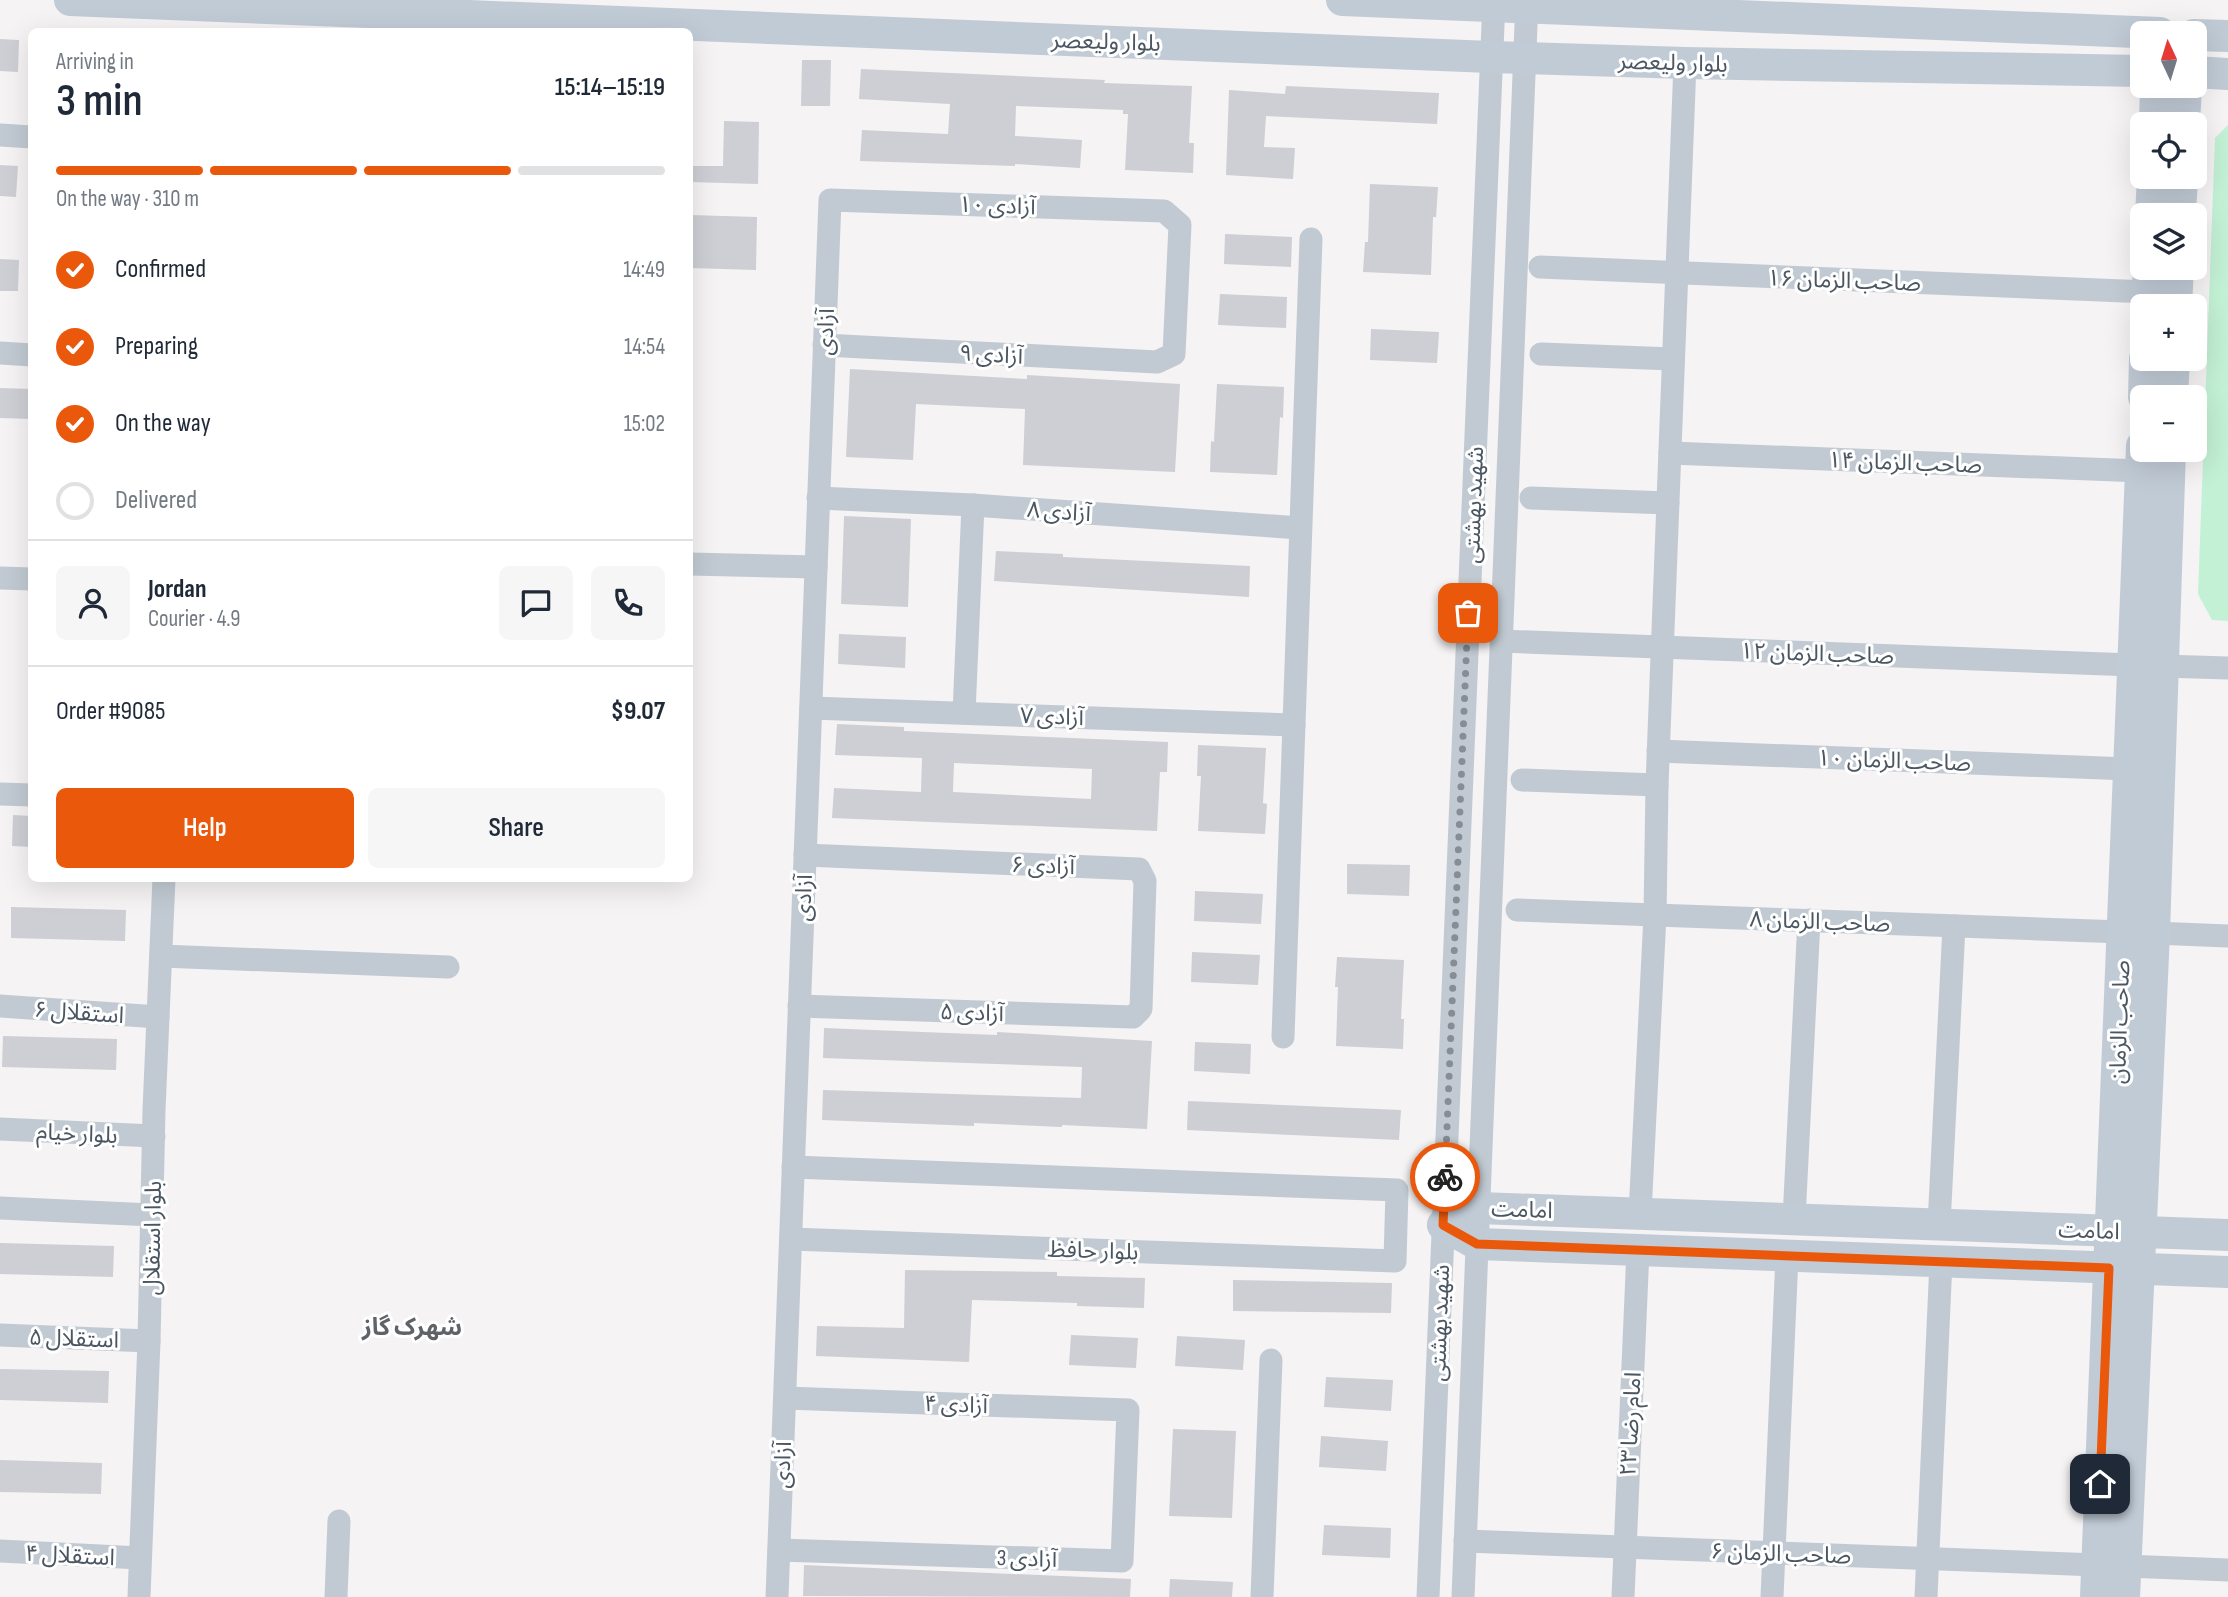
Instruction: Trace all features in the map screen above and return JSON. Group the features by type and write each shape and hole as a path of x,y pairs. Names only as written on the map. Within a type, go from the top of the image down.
{"street":[{"name":"بلوار ولیعصر","path":"70,0 503,9 1491,57 2130,71"},
{"path":"1342,0 1526,4 2130,32"},
{"name":"شهید بهشتی","path":"1428,1597 1494,3"},
{"name":"شهید بهشتی","path":"1463,1597 1526,4"},
{"path":"2207,35 2228,36"},
{"path":"1640,1214 1655,915 1658,751 1685,63"},
{"path":"2207,73 2228,74"},
{"path":"0,135 28,136"},
{"name":"آزادی ۱۰","path":"830,200 1164,211 1180,225 1176,315 1174,354 1157,362"},
{"name":"آزادی","path":"778,1597 830,200"},
{"path":"1283,1037 1311,239"},
{"name":"صاحب الزمان ۱۶","path":"1540,267 2148,289"},
{"name":"آزادی ۹","path":"824,345 1157,362"},
{"path":"0,353 28,355"},
{"path":"1541,354 1674,359"},
{"name":"صاحب الزمان ۱۴","path":"1670,453 2130,459"},
{"name":"صاحب الزمان","path":"2096,1597 2111,1565 2125,1232 2154,933 2141,462"},
{"name":"صاحب الزمان","path":"2125,1232 2123,932 2129,769 2147,665 2169,462"},
{"name":"آزادی ۸","path":"818,498 973,505 1300,528"},
{"path":"1531,498 1668,503"},
{"path":"964,713 973,505"},
{"path":"693,564 816,567"},
{"path":"0,578 28,579"},
{"name":"صاحب الزمان ۱۲","path":"1501,641 2228,668"},
{"name":"آزادی ۷","path":"811,708 1294,724"},
{"name":"صاحب الزمان ۱۰","path":"1658,751 2129,769"},
{"path":"1522,780 1657,785"},
{"path":"0,794 28,796"},
{"name":"آزادی ۶","path":"805,855 1139,869 1145,881 1141,1009"},
{"name":"بلوار استقلال","path":"139,1597 164,882"},
{"name":"صاحب الزمان ۸","path":"1517,910 2123,932"},
{"path":"1794,1219 1809,920"},
{"path":"1939,1225 1954,926"},
{"path":"2123,932 2228,936"},
{"path":"161,956 448,967"},
{"name":"استقلال ۶","path":"0,1006 158,1017"},
{"name":"آزادی ۵","path":"799,1006 1133,1017 1141,1009"},
{"name":"بلوار خیام","path":"0,1129 154,1136"},
{"name":"بلوار حافظ","path":"791,1238 1395,1261 1397,1189 793,1167"},
{"path":"0,1208 152,1215"},
{"name":"امامت","path":"1443,1225 1479,1208 2228,1235"},
{"name":"امامت","path":"1443,1225 1477,1244 2228,1272"},
{"name":"امام رضا ۲۳","path":"1623,1597 1638,1250"},
{"path":"1772,1597 1787,1256"},
{"path":"1926,1597 1941,1261"},
{"name":"استقلال ۵","path":"0,1335 149,1341"},
{"path":"1262,1597 1271,1360"},
{"name":"آزادی ۴","path":"785,1398 1128,1410"},
{"name":"آزادی 3","path":"779,1549 1122,1562 1128,1410"},
{"path":"337,1597 339,1521"},
{"name":"صاحب الزمان ۶","path":"1465,1541 2228,1570"},
{"name":"استقلال ۴","path":"0,1551 140,1558"},
{"name":"صاحب الزمان","path":"2111,1565 2124,1597"}],"green space":[{"path":"2228,125 2228,621 2212,620 2198,594 2203,462 2207,462 2206,385 2215,138"}],"building":[{"path":"0,39 19,40 18,72 0,71"},
{"path":"802,60 831,60 830,106 801,106"},
{"path":"861,69 1192,86 1189,143 1194,143 1193,173 1125,170 1128,114 1123,114 1123,110 1016,106 1015,136 1082,140 1080,168 860,161 862,130 948,134 950,104 859,99"},
{"path":"1286,86 1439,93 1437,124 1266,116 1264,147 1295,148 1293,179 1226,175 1229,90 1285,94"},
{"path":"724,121 759,122 758,184 693,182 693,166 723,166"},
{"path":"0,165 18,166 16,197 0,196"},
{"path":"1370,184 1438,187 1436,217 1433,217 1431,275 1363,272 1365,242 1368,242"},
{"path":"693,215 757,217 756,270 693,268"},
{"path":"1225,234 1292,237 1291,267 1224,264"},
{"path":"0,259 19,260 18,291 0,291"},
{"path":"1220,294 1287,297 1286,328 1218,325"},
{"path":"1371,329 1439,332 1437,363 1370,360"},
{"path":"850,369 1180,384 1175,472 1023,465 1025,409 916,404 913,460 846,457"},
{"path":"1217,384 1284,387 1277,475 1210,472"},
{"path":"0,388 28,389 28,419 0,418"},
{"path":"844,516 911,519 908,607 841,604"},
{"path":"996,551 1250,566 1249,597 994,581"},
{"path":"839,634 906,637 905,668 838,664"},
{"path":"837,724 904,727 904,731 1168,742 1167,772 1160,772 1157,831 832,818 834,788 921,792 922,758 835,755","holes":["954,763 1092,769 1091,799 953,792"]},
{"path":"1198,745 1266,748 1263,803 1267,804 1265,834 1198,831 1201,776 1197,776"},
{"path":"13,815 28,816 28,847 12,846"},
{"path":"1347,864 1410,865 1409,896 1347,894"},
{"path":"1195,891 1263,894 1261,924 1194,921"},
{"path":"11,907 126,910 125,941 11,938"},
{"path":"1192,952 1260,955 1258,985 1191,982"},
{"path":"1337,957 1404,960 1401,1019 1404,1019 1403,1049 1336,1046"},
{"path":"824,1028 997,1035 997,1032 1152,1041 1147,1129 822,1120 823,1090 1081,1098 1082,1067 823,1058"},
{"path":"3,1036 117,1039 116,1070 2,1067"},
{"path":"1195,1042 1251,1044 1250,1074 1194,1071"},
{"path":"1188,1101 1401,1110 1399,1140 1187,1130"},
{"path":"0,1243 114,1246 113,1277 0,1274"},
{"path":"905,1270 1057,1272 1057,1276 1145,1278 1144,1308 972,1300 969,1362 816,1356 817,1326 904,1328"},
{"path":"1233,1280 1392,1283 1391,1313 1233,1311"},
{"path":"1071,1335 1138,1338 1136,1368 1069,1365"},
{"path":"1177,1336 1245,1340 1243,1370 1175,1366"},
{"path":"0,1369 109,1371 108,1403 0,1400"},
{"path":"1326,1377 1393,1380 1391,1411 1324,1407"},
{"path":"1173,1429 1236,1431 1232,1518 1169,1516"},
{"path":"1321,1436 1388,1441 1386,1471 1319,1467"},
{"path":"0,1460 102,1463 101,1494 0,1492"},
{"path":"1324,1525 1391,1528 1390,1558 1322,1555"},
{"path":"804,1565 1131,1579 1130,1597 803,1596"},
{"path":"1170,1579 1233,1582 1232,1597 1169,1597"}],"way so far":[{"path":"1445,1177 1468,613"}],"district":[{"name":"شهرک گاز","path":"412,1327"}],"route":[{"path":"1445,1177 1443,1225 1477,1244 2109,1268 2100,1484"}]}
